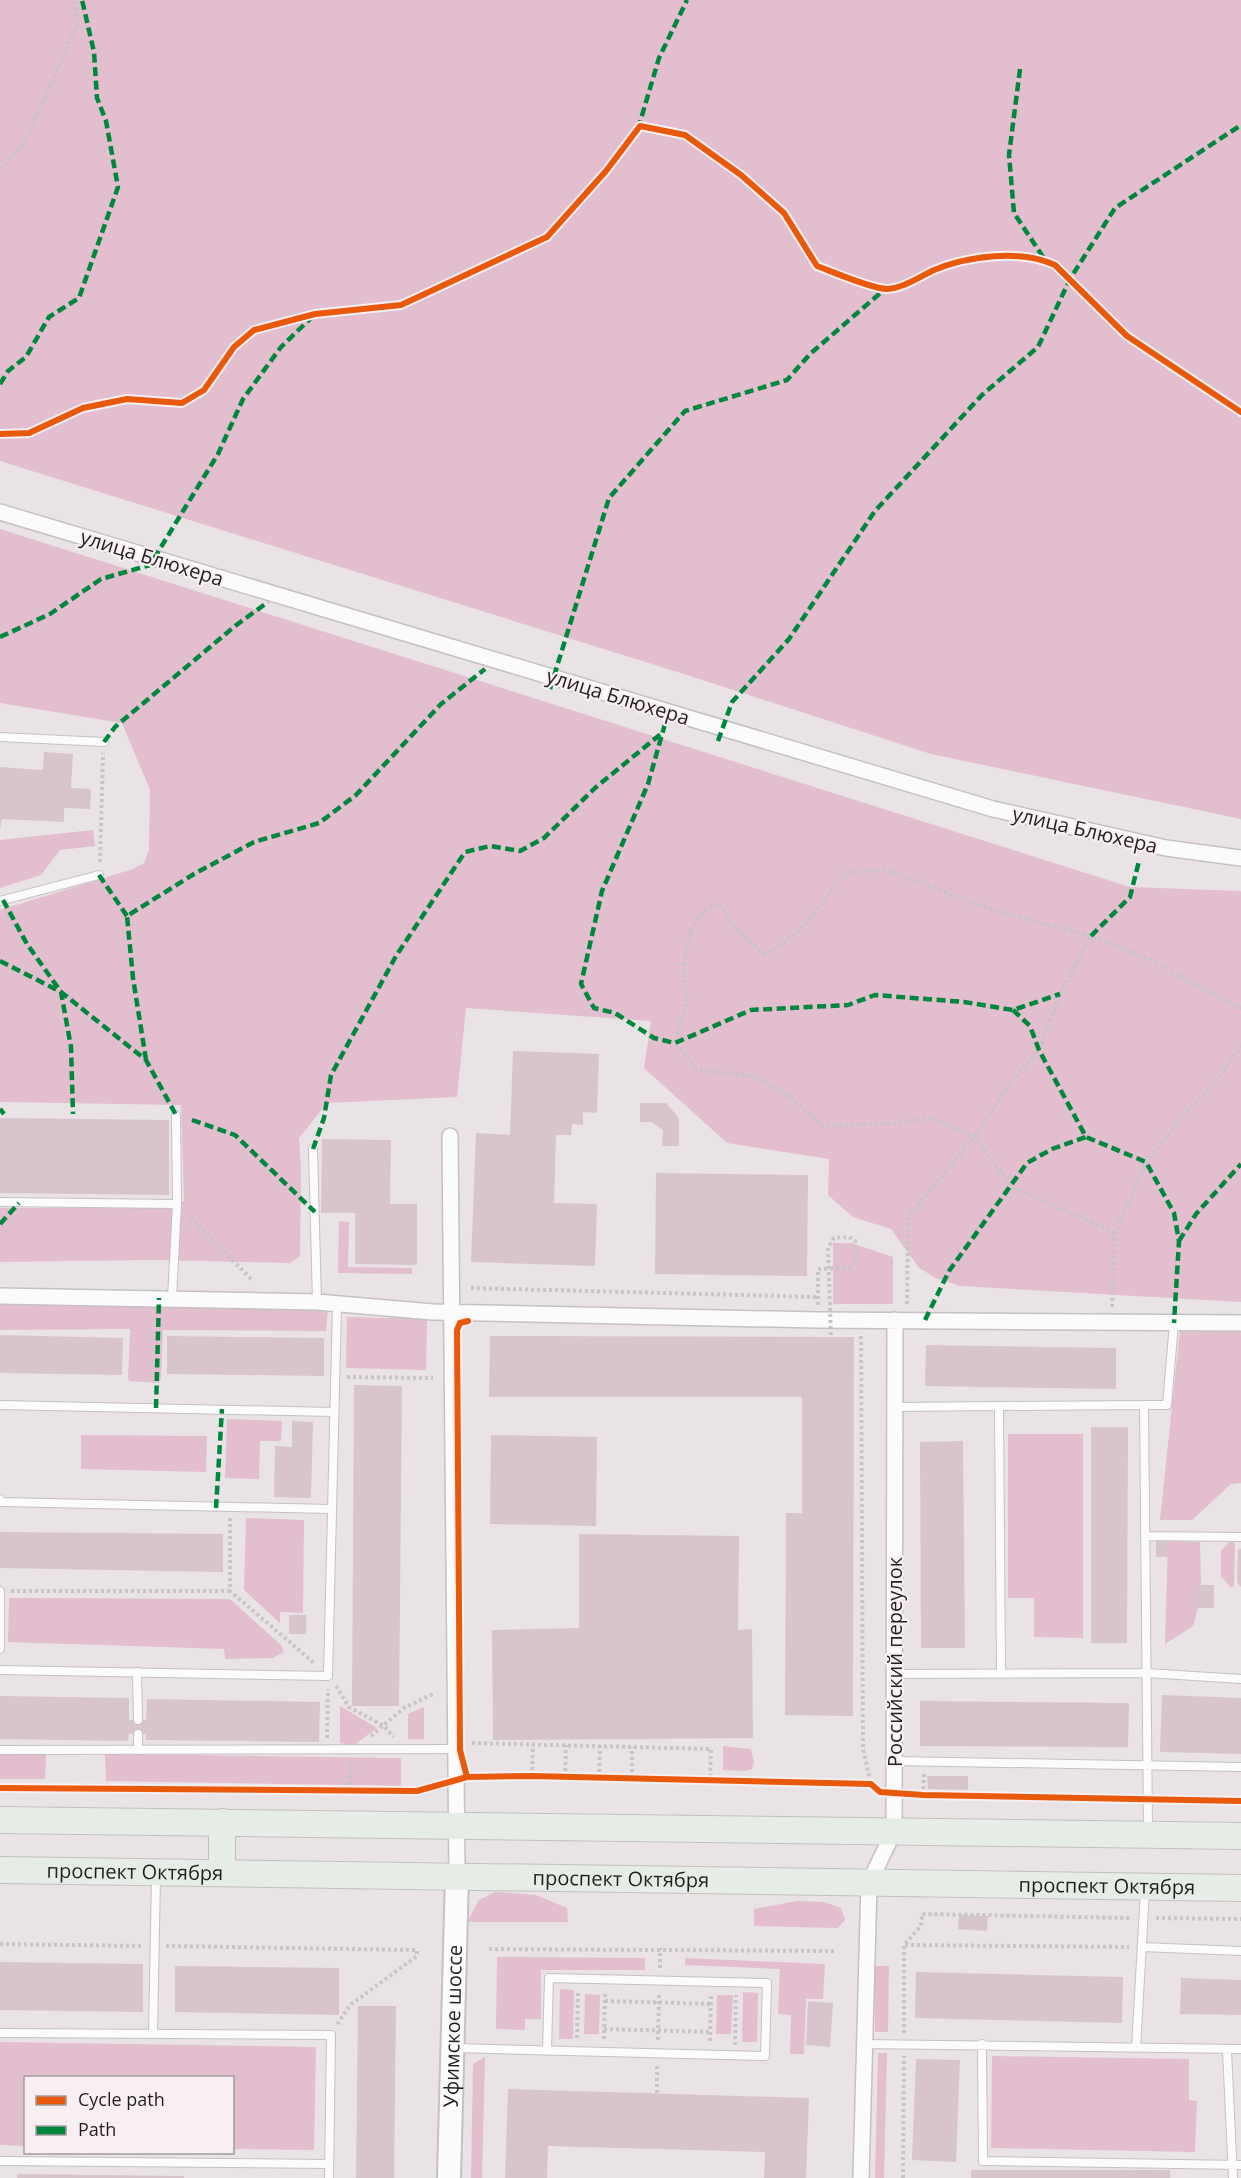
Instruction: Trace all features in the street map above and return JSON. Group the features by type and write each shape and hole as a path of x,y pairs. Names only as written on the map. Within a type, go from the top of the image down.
{"main road":[{"path":"0,1820 457,1824 1241,1836"},
{"path":"222,1822 222,1872"},
{"name":"проспект Октября","path":"0,1870 457,1874 1241,1888"},
{"name":"Уфимское шоссе","path":"449,2178 457,1874"}],"street":[{"name":"улица Блюхера","path":"0,512 993,809 1166,848 1241,858"},
{"path":"450,1136 462,1746 457,1824 457,1874"},
{"path":"0,1296 317,1302 452,1312 818,1320 1241,1323"},
{"name":"Российский переулок","path":"861,2178 869,1883 894,1831 895,1407 901,1320"}],"lane":[{"path":"0,737 104,742"},
{"path":"0,901 99,875"},
{"path":"172,1298 177,1204 176,1115"},
{"path":"313,1149 317,1302"},
{"path":"0,1202 177,1204"},
{"path":"0,1670 328,1676 337,1305"},
{"path":"895,1407 1167,1405 1174,1323"},
{"path":"0,1405 333,1412"},
{"path":"1144,1405 1148,1834"},
{"path":"999,1407 1001,1674"},
{"path":"0,1499 1,1502 331,1509"},
{"path":"1145,1536 1241,1537"},
{"path":"0,1649 1,1591"},
{"path":"137,1672 138,1720"},
{"path":"895,1674 1147,1672 1241,1679"},
{"path":"138,1734 138,1750"},
{"path":"0,1750 405,1749 462,1746"},
{"path":"894,1761 1241,1767"},
{"path":"153,2034 156,1871"},
{"path":"1137,2048 1145,1887"},
{"path":"1142,1947 1241,1951"},
{"path":"453,2048 765,2056 766,1983 549,1978 547,2050"},
{"path":"0,2033 331,2035 329,2178"},
{"path":"863,2044 1241,2049"},
{"path":"982,2044 983,2161 1237,2165"},
{"path":"1227,2050 1237,2165 1233,2178"},
{"path":"0,2161 328,2164"}],"path":[{"path":"0,169 25,142 78,23 74,0"},
{"path":"99,875 104,742"},
{"path":"1115,1233 1013,1186 974,1137 932,1118 898,1123 823,1125 792,1098 756,1077 696,1069 675,1043 687,1002 683,965 692,927 703,911 719,903 740,933 766,955 802,929 845,873 884,869 996,911 1091,936 1149,959 1241,1009"},
{"path":"901,1320 908,1217 974,1137 1011,1082 1039,1050 1060,994 1091,936"},
{"path":"1112,1323 1115,1233 1146,1162 1182,1117 1218,1079 1241,1045"},
{"path":"177,1204 253,1281"},
{"path":"818,1320 818,1269 851,1268 858,1255 855,1241 849,1237 834,1238 828,1248 831,1337"},
{"path":"471,1288 818,1297"},
{"path":"859,1331 862,1337 863,1749 872,1784"},
{"path":"334,1377 433,1378"},
{"path":"230,1508 230,1591"},
{"path":"1,1591 230,1591 328,1676 349,1707 384,1726 405,1749"},
{"path":"327,1749 328,1676"},
{"path":"532,1776 533,1745"},
{"path":"462,1746 566,1745 711,1749 710,1780"},
{"path":"565,1777 566,1745"},
{"path":"599,1778 600,1746"},
{"path":"632,1747 632,1778"},
{"path":"924,1762 923,1795 934,1796"},
{"path":"336,1790 359,1790"},
{"path":"903,2178 904,1946 921,1926 922,1914 1241,1919"},
{"path":"0,1944 417,1950 417,1956 350,2005 331,2035"},
{"path":"904,1946 1142,1947"},
{"path":"489,1949 660,1948 834,1951"},
{"path":"657,2093 660,1948"},
{"path":"577,2051 578,1978"},
{"path":"603,2052 605,1979"},
{"path":"710,2054 712,1982"},
{"path":"735,2055 736,1982"},
{"path":"605,2001 711,2004"},
{"path":"604,2029 711,2032"}],"shaded area":[{"path":"0,0 1241,0 1241,819 931,754 687,675 0,461"},
{"path":"0,529 1130,887 1241,891 1241,1302 960,1286 936,1278 919,1268 891,1229 853,1217 828,1195 829,1159 727,1143 644,1068 651,1021 466,1008 457,1097 327,1103 299,1138 300,1256 290,1263 155,1260 0,1262 0,1208 163,1208 184,1201 181,1105 0,1102 0,910 133,869 144,863 149,850 150,790 122,723 0,703"},
{"path":"93,830 95,846 60,850 41,875 0,888 0,840"},
{"path":"339,1221 349,1222 348,1267 412,1268 412,1274 338,1273"},
{"path":"833,1243 851,1243 893,1257 893,1304 833,1304"},
{"path":"0,1302 328,1310 326,1331 163,1330 159,1383 130,1381 128,1378 130,1329 0,1330"},
{"path":"347,1317 427,1319 426,1370 346,1368"},
{"path":"1241,1329 1241,1483 1231,1484 1192,1520 1160,1520 1180,1330"},
{"path":"227,1419 282,1421 281,1441 260,1441 259,1479 225,1478"},
{"path":"1008,1434 1083,1434 1083,1638 1034,1637 1034,1598 1008,1598"},
{"path":"81,1435 207,1436 206,1472 81,1469"},
{"path":"246,1518 304,1520 303,1613 280,1612 280,1623 244,1590"},
{"path":"1231,1540 1235,1544 1234,1586 1231,1588 1221,1576 1221,1551"},
{"path":"1168,1541 1200,1542 1201,1585 1195,1585 1195,1608 1198,1608 1193,1626 1165,1644"},
{"path":"9,1598 230,1599 281,1645 284,1652 273,1658 225,1659 224,1649 8,1642"},
{"path":"340,1706 377,1728 354,1745 340,1743"},
{"path":"424,1707 424,1739 408,1739 408,1714"},
{"path":"723,1746 751,1749 754,1762 752,1769 723,1770"},
{"path":"0,1754 46,1754 45,1779 0,1779"},
{"path":"105,1754 401,1758 401,1786 106,1781"},
{"path":"495,1892 536,1895 567,1908 568,1922 467,1922 479,1900"},
{"path":"797,1901 824,1902 841,1908 845,1920 838,1928 754,1926 754,1909"},
{"path":"497,1957 645,1958 645,1970 541,1970 541,2019 525,2019 525,2030 496,2029"},
{"path":"685,1958 825,1964 823,1999 806,1999 804,2054 790,2054 791,2015 778,2014 780,1969 685,1965"},
{"path":"875,1966 889,1966 888,2032 875,2032"},
{"path":"560,1989 574,1990 573,2039 559,2039"},
{"path":"743,1992 758,1993 757,2042 742,2042"},
{"path":"585,1994 600,1995 599,2034 584,2034"},
{"path":"717,1995 733,1995 731,2034 716,2034"},
{"path":"0,2042 316,2047 314,2150 234,2149 234,2076 24,2076 24,2146 0,2145"},
{"path":"878,2053 887,2053 884,2178 875,2178"},
{"path":"992,2056 1189,2059 1189,2100 1197,2101 1195,2152 991,2148"},
{"path":"485,2057 482,2178 471,2178 473,2064"}],"building":[{"path":"44,752 73,754 71,788 91,789 90,809 64,808 64,822 2,819 0,829 0,767 43,770"},
{"path":"513,1051 599,1054 597,1113 583,1112 583,1125 572,1124 571,1135 556,1135 554,1203 597,1204 595,1266 471,1262 476,1133 510,1135"},
{"path":"640,1103 666,1103 679,1118 679,1146 662,1146 663,1130 651,1122 640,1122"},
{"path":"0,1118 169,1120 169,1195 0,1193"},
{"path":"322,1139 391,1140 390,1204 417,1204 417,1265 355,1264 355,1213 321,1213"},
{"path":"656,1173 808,1175 807,1276 655,1274"},
{"path":"0,1335 123,1338 122,1375 0,1373"},
{"path":"167,1336 324,1338 324,1376 167,1374"},
{"path":"490,1336 854,1337 853,1716 785,1715 786,1513 802,1513 802,1397 489,1397"},
{"path":"926,1345 1116,1348 1116,1389 925,1386"},
{"path":"354,1385 402,1386 399,1706 352,1706"},
{"path":"292,1421 313,1422 311,1498 274,1497 275,1446 292,1447"},
{"path":"1091,1427 1128,1427 1127,1643 1091,1643"},
{"path":"491,1435 597,1437 596,1526 490,1524"},
{"path":"963,1441 965,1648 921,1648 920,1442"},
{"path":"0,1532 223,1534 223,1572 0,1568"},
{"path":"579,1534 739,1536 738,1630 752,1629 753,1738 493,1740 492,1630 579,1628"},
{"path":"1156,1541 1168,1541 1168,1557 1156,1557"},
{"path":"1238,1549 1241,1549 1241,1587 1237,1582"},
{"path":"1195,1585 1214,1585 1214,1608 1195,1608"},
{"path":"289,1615 306,1615 306,1634 289,1634"},
{"path":"1162,1695 1241,1698 1241,1754 1160,1752"},
{"path":"0,1696 129,1698 129,1720 146,1720 147,1699 320,1702 319,1742 146,1740 146,1734 129,1734 128,1741 0,1739"},
{"path":"920,1701 1129,1703 1128,1747 920,1746"},
{"path":"927,1776 968,1776 968,1790 928,1789"},
{"path":"959,1915 988,1916 987,1931 958,1929"},
{"path":"0,1962 143,1964 143,2012 0,2010"},
{"path":"175,1966 339,1968 339,2015 175,2012"},
{"path":"916,1972 1123,1977 1122,2023 915,2018"},
{"path":"1181,1978 1241,1980 1241,2015 1180,2014"},
{"path":"808,2001 833,2003 830,2047 806,2045"},
{"path":"358,2006 396,2006 394,2178 356,2178"},
{"path":"916,2059 960,2060 956,2162 912,2160"},
{"path":"508,2089 809,2098 806,2178 764,2178 765,2152 548,2146 547,2178 505,2178"},
{"path":"971,2170 1170,2170 1170,2178 971,2178"},
{"path":"17,2174 184,2176 184,2178 17,2178"}],"marked path":[{"path":"0,384 8,371 26,357 49,317 79,298 118,187 106,121 97,98 94,52 82,0"},
{"path":"638,129 659,58 687,0"},
{"path":"1020,69 1009,155 1014,213 1045,260"},
{"path":"718,741 732,702 789,639 875,511 982,395 1038,347 1070,279 1115,208 1241,125"},
{"path":"550,689 609,498 685,411 787,380 810,354 885,289"},
{"path":"0,637 50,614 101,579 150,565 218,454 243,399 281,347 311,318"},
{"path":"104,742 115,727 235,626 268,602"},
{"path":"146,1060 133,978 127,916 194,874 254,842 319,823 356,795 441,704 485,669"},
{"path":"665,724 648,784 602,891 581,984 594,1008 615,1013 654,1038 675,1043 751,1010 848,1005 875,995 964,1002 1013,1010 1060,994"},
{"path":"313,1149 324,1118 331,1075 396,956 465,852 490,846 520,851 544,838 595,788 662,733"},
{"path":"1091,936 1130,897 1139,861"},
{"path":"99,875 127,916"},
{"path":"3,900 27,944 61,992 71,1047 73,1114"},
{"path":"0,961 61,992 146,1060 176,1115"},
{"path":"1013,1010 1030,1026 1039,1050 1086,1137 1146,1162 1174,1213 1179,1241 1174,1323"},
{"path":"0,1109 4,1114"},
{"path":"192,1120 235,1135 315,1212"},
{"path":"925,1320 949,1271 1027,1163 1052,1149 1086,1137"},
{"path":"1179,1241 1196,1214 1241,1164"},
{"path":"0,1224 19,1203"},
{"path":"156,1408 159,1298"},
{"path":"216,1508 222,1409"}],"cycle path":[{"path":"0,434 29,433 83,408 127,399 182,403 204,390 234,347 254,330 315,314 401,305 547,237 606,171 640,126 685,135 741,175 784,213 817,266 862,283 880,288 893,288 948,265 994,256 1026,257 1055,265 1127,336 1241,412"},
{"path":"467,1777 460,1750 457,1330 460,1323 468,1321"},
{"path":"0,1788 417,1791 467,1777 532,1776 871,1784 880,1792 923,1795 1241,1801"}]}
